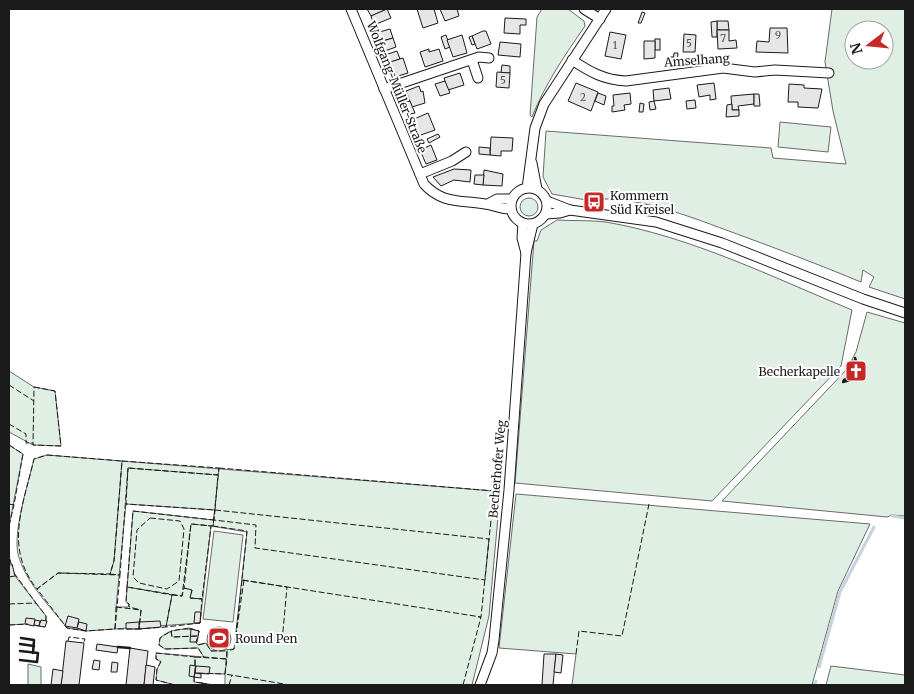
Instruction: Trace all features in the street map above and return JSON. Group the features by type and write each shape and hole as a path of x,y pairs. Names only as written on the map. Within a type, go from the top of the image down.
{"street":[{"name":"Wolfgang-Müller-Straße","path":"351,9 420,174 433,194 447,200 488,204 497,199 512,204"},
{"path":"584,9 600,19"},
{"path":"532,189 532,163 537,119 544,104 606,9"},
{"path":"384,89 479,57 489,58"},
{"path":"472,60 478,78"},
{"name":"Amselhang","path":"572,60 596,76 626,81 723,68 755,72 775,70 829,73"},
{"path":"420,174 452,161 466,152"},
{"path":"532,189 547,201 570,210 656,222 703,237 863,299 905,313"},
{"path":"532,189 518,192 512,204 515,218 528,224 546,214 570,210"},
{"path":"546,214 547,201"},
{"name":"Becherhofer Weg","path":"480,685 492,653 498,609 509,490 526,253 522,238 528,224"}],"green space":[{"path":"542,9 568,9 584,21 585,26 549,81 532,117 530,115 537,17"},
{"path":"832,9 905,9 905,299 869,287 874,277 863,270 861,282 799,257 666,209 630,201 593,199 592,201 552,194 543,177 546,131 771,148 773,158 846,164 833,111 825,62"},
{"path":"780,122 831,127 828,152 778,147"},
{"path":"529,198 535,201 538,207 535,213 529,216 523,213 520,207 523,201"},
{"path":"557,220 606,222 669,237 731,259 852,310 841,366 712,501 515,483 534,241 537,241 541,230"},
{"path":"867,312 905,323 905,516 892,515 887,517 722,501 847,369 856,352"},
{"path":"9,371 34,387 55,391 61,446 33,445 9,432"},
{"path":"9,445 23,454 9,526"},
{"path":"47,455 494,491 500,495 489,616 472,685 225,685 225,674 195,673 194,682 214,685 175,685 156,680 157,669 161,662 156,659 156,653 204,657 198,648 165,649 159,645 160,638 168,632 184,629 199,631 196,642 198,645 206,643 211,651 234,649 247,532 211,526 200,623 86,631 67,628 32,584 21,564 18,554 19,520 34,459","holes":["126,504 215,510 213,520 133,511 126,602 129,604 128,607 116,607"]},
{"path":"516,494 870,524 838,591 812,685 572,685 576,654 499,648"},
{"path":"214,531 243,535 233,622 203,619"},
{"path":"9,557 15,576 46,616 45,627 25,624 9,625"},
{"name":"Round Pen","path":"219,627 228,630 231,639 228,648 219,651 210,648 207,639 210,630"},
{"path":"28,664 41,667 41,685 28,685"},
{"path":"831,666 905,675 905,685 826,685"}],"building":[{"path":"367,9 387,9 371,16"},
{"path":"387,9 391,18 374,25 371,16"},
{"path":"417,9 434,9 438,23 423,28"},
{"path":"440,9 457,9 459,16 445,21"},
{"path":"642,12 645,13 641,23 638,23"},
{"path":"505,18 526,19 526,25 520,25 520,34 504,33"},
{"path":"717,21 728,21 729,30 717,30"},
{"path":"717,21 717,37 712,37 711,22"},
{"path":"770,28 787,28 788,53 756,52 757,41 769,42"},
{"path":"390,29 393,38 379,42 376,33"},
{"path":"717,30 729,30 729,41 736,40 737,48 718,49"},
{"path":"486,31 491,44 477,49 472,36"},
{"path":"610,32 626,35 621,59 605,56"},
{"path":"684,34 696,35 695,52 683,52"},
{"path":"446,35 450,47 445,49 441,37"},
{"path":"462,35 467,53 453,57 447,40"},
{"path":"472,36 475,44 472,45 469,37"},
{"path":"393,38 396,47 382,52 379,42"},
{"path":"655,39 660,39 660,50 655,50"},
{"path":"644,41 655,41 655,58 644,59"},
{"path":"500,42 521,44 520,57 498,55"},
{"path":"429,49 429,52 439,49 443,61 425,67 420,52"},
{"path":"397,51 400,59 388,63 385,55"},
{"path":"674,53 678,53 677,61 673,61"},
{"path":"668,57 673,57 672,67 667,67"},
{"path":"403,58 408,73 395,77 393,71 391,72 390,62"},
{"path":"502,65 510,66 510,73 501,73"},
{"path":"497,72 510,73 509,88 496,87"},
{"path":"460,73 464,85 448,90 444,78"},
{"path":"445,81 450,93 440,96 435,84"},
{"path":"576,83 598,92 591,111 568,101"},
{"path":"714,83 716,99 710,100 710,95 699,97 697,85"},
{"path":"789,84 804,85 804,88 822,89 818,108 798,107 798,102 788,102"},
{"path":"419,86 421,92 423,91 425,103 412,107 406,91"},
{"path":"669,88 671,99 654,101 653,90"},
{"path":"598,93 606,96 604,105 595,101"},
{"path":"630,93 631,104 624,105 625,110 612,112 612,106 614,106 613,95"},
{"path":"754,94 754,104 738,106 739,110 732,110 731,96"},
{"path":"754,94 759,94 760,106 754,106"},
{"path":"695,100 696,108 687,109 686,101"},
{"path":"410,101 415,113 406,115 401,103"},
{"path":"654,101 656,109 650,110 649,102"},
{"path":"640,103 644,104 643,112 639,112"},
{"path":"732,104 732,110 739,110 739,116 726,117 727,105"},
{"path":"428,113 435,130 418,136 412,120"},
{"path":"438,134 440,137 429,143 427,139"},
{"path":"491,137 513,138 512,151 501,151 501,156 490,155"},
{"path":"431,145 437,160 426,164 420,150"},
{"path":"479,147 490,148 490,155 479,154"},
{"path":"454,169 471,170 470,182 454,180 441,186 433,177"},
{"path":"484,170 503,174 502,186 483,185"},
{"path":"475,175 484,175 483,185 474,184"},
{"name":"Becherkapelle","path":"853,367 862,372 860,376 851,372"},
{"path":"9,564 12,564 15,576 9,577"},
{"path":"195,612 201,612 200,623 194,623"},
{"path":"68,616 79,619 77,628 65,626"},
{"path":"26,618 35,619 34,626 25,624"},
{"path":"35,620 40,621 39,626 34,625"},
{"path":"41,620 47,621 45,627 39,626"},
{"path":"160,621 161,627 139,629 139,622"},
{"path":"79,622 87,624 86,631 77,628"},
{"path":"139,622 139,629 126,629 126,623"},
{"path":"191,629 199,631 197,642 190,642"},
{"path":"66,641 84,643 79,685 61,685"},
{"path":"97,644 118,647 117,653 96,650"},
{"path":"130,648 148,651 144,685 126,685"},
{"path":"544,654 556,654 553,685 542,685"},
{"path":"556,654 563,655 561,673 554,672"},
{"path":"94,660 100,661 99,670 92,669"},
{"path":"112,662 118,663 117,672 111,672"},
{"path":"146,665 155,667 153,685 144,685"},
{"path":"190,665 196,666 194,677 189,676"},
{"path":"196,666 210,667 209,674 195,673"},
{"path":"53,669 63,671 61,685 51,685"},
{"path":"195,673 201,674 201,678 194,677"}],"waterway":[{"path":"892,516 905,518"},
{"path":"819,667 840,592 874,527"},
{"path":"814,685 816,681"}],"fence":[{"path":"9,385 34,401"},
{"path":"34,387 55,391 61,446 33,445 34,387"},
{"path":"9,424 26,434 26,443 33,443"},
{"path":"9,445 23,454 14,505 9,504"},
{"path":"47,455 122,461 114,561 110,574 58,573 37,589 27,574 21,558 19,542 21,510 34,459 47,455"},
{"path":"122,461 219,468 218,475 128,468 120,575 110,574 114,561 122,461"},
{"path":"128,468 218,475 215,510 126,504 128,468"},
{"path":"219,468 494,491 481,617 242,580 247,531 213,526 219,468"},
{"path":"9,526 14,505 11,504"},
{"path":"576,654 579,631 622,636 649,504"},
{"path":"215,510 489,539 485,580 255,548 256,525 214,520 215,510"},
{"path":"133,511 214,520 213,526 191,524 182,596 127,587 133,511"},
{"path":"150,518 180,521 184,529 179,581 167,589 139,583 133,577 137,530 150,518"},
{"path":"191,524 211,526 202,599 190,598 192,590 184,588 191,524"},
{"path":"9,557 12,566"},
{"path":"14,573 36,603"},
{"path":"58,573 120,575 115,629 86,631 67,628 37,589 58,573"},
{"path":"242,580 287,587 282,642 236,634 242,580"},
{"path":"244,580 234,649 227,651 225,674 290,685"},
{"path":"127,587 172,595 166,627 139,629 141,610 129,607 129,604 126,602 127,587"},
{"path":"184,588 192,590 190,598 202,599 200,623 166,627 172,595 182,596 184,588"},
{"path":"9,604 36,603 46,616 46,622"},
{"path":"116,607 141,610 139,629 115,629 116,607"},
{"path":"463,685 481,617 478,617"},
{"path":"9,625 28,624"},
{"path":"189,628 199,631 198,636 172,637 171,631 189,628"},
{"path":"171,631 172,637 198,636 196,642 198,645 206,643 211,651 227,651 227,659 204,657 198,648 165,649 159,645 160,638 171,631"},
{"path":"68,641 69,637 85,639 84,642"},
{"path":"175,685 156,680 157,669 161,661 156,659 156,653 195,657 195,668"},
{"path":"195,657 227,659 225,674 195,673 195,657"},
{"path":"229,685 232,675"},
{"path":"194,676 194,682 203,683 203,685"},
{"path":"201,683 214,685"}],"wall":[{"path":"855,358 859,369 857,368 855,358"},
{"path":"852,361 853,361 850,370 852,361"},
{"path":"851,373 850,377 847,378 847,377 851,373"},
{"path":"849,378 850,380 843,382 844,380 849,378"},
{"path":"21,638 34,640 33,653"},
{"path":"20,644 34,646"},
{"path":"118,647 130,648"},
{"path":"20,651 38,653 37,662 20,660"}],"place":[{"name":"Kommern Süd Kreisel","path":"594,202"},
{"name":"Becherkapelle","path":"856,371"},
{"name":"Round Pen","path":"219,638"}]}
